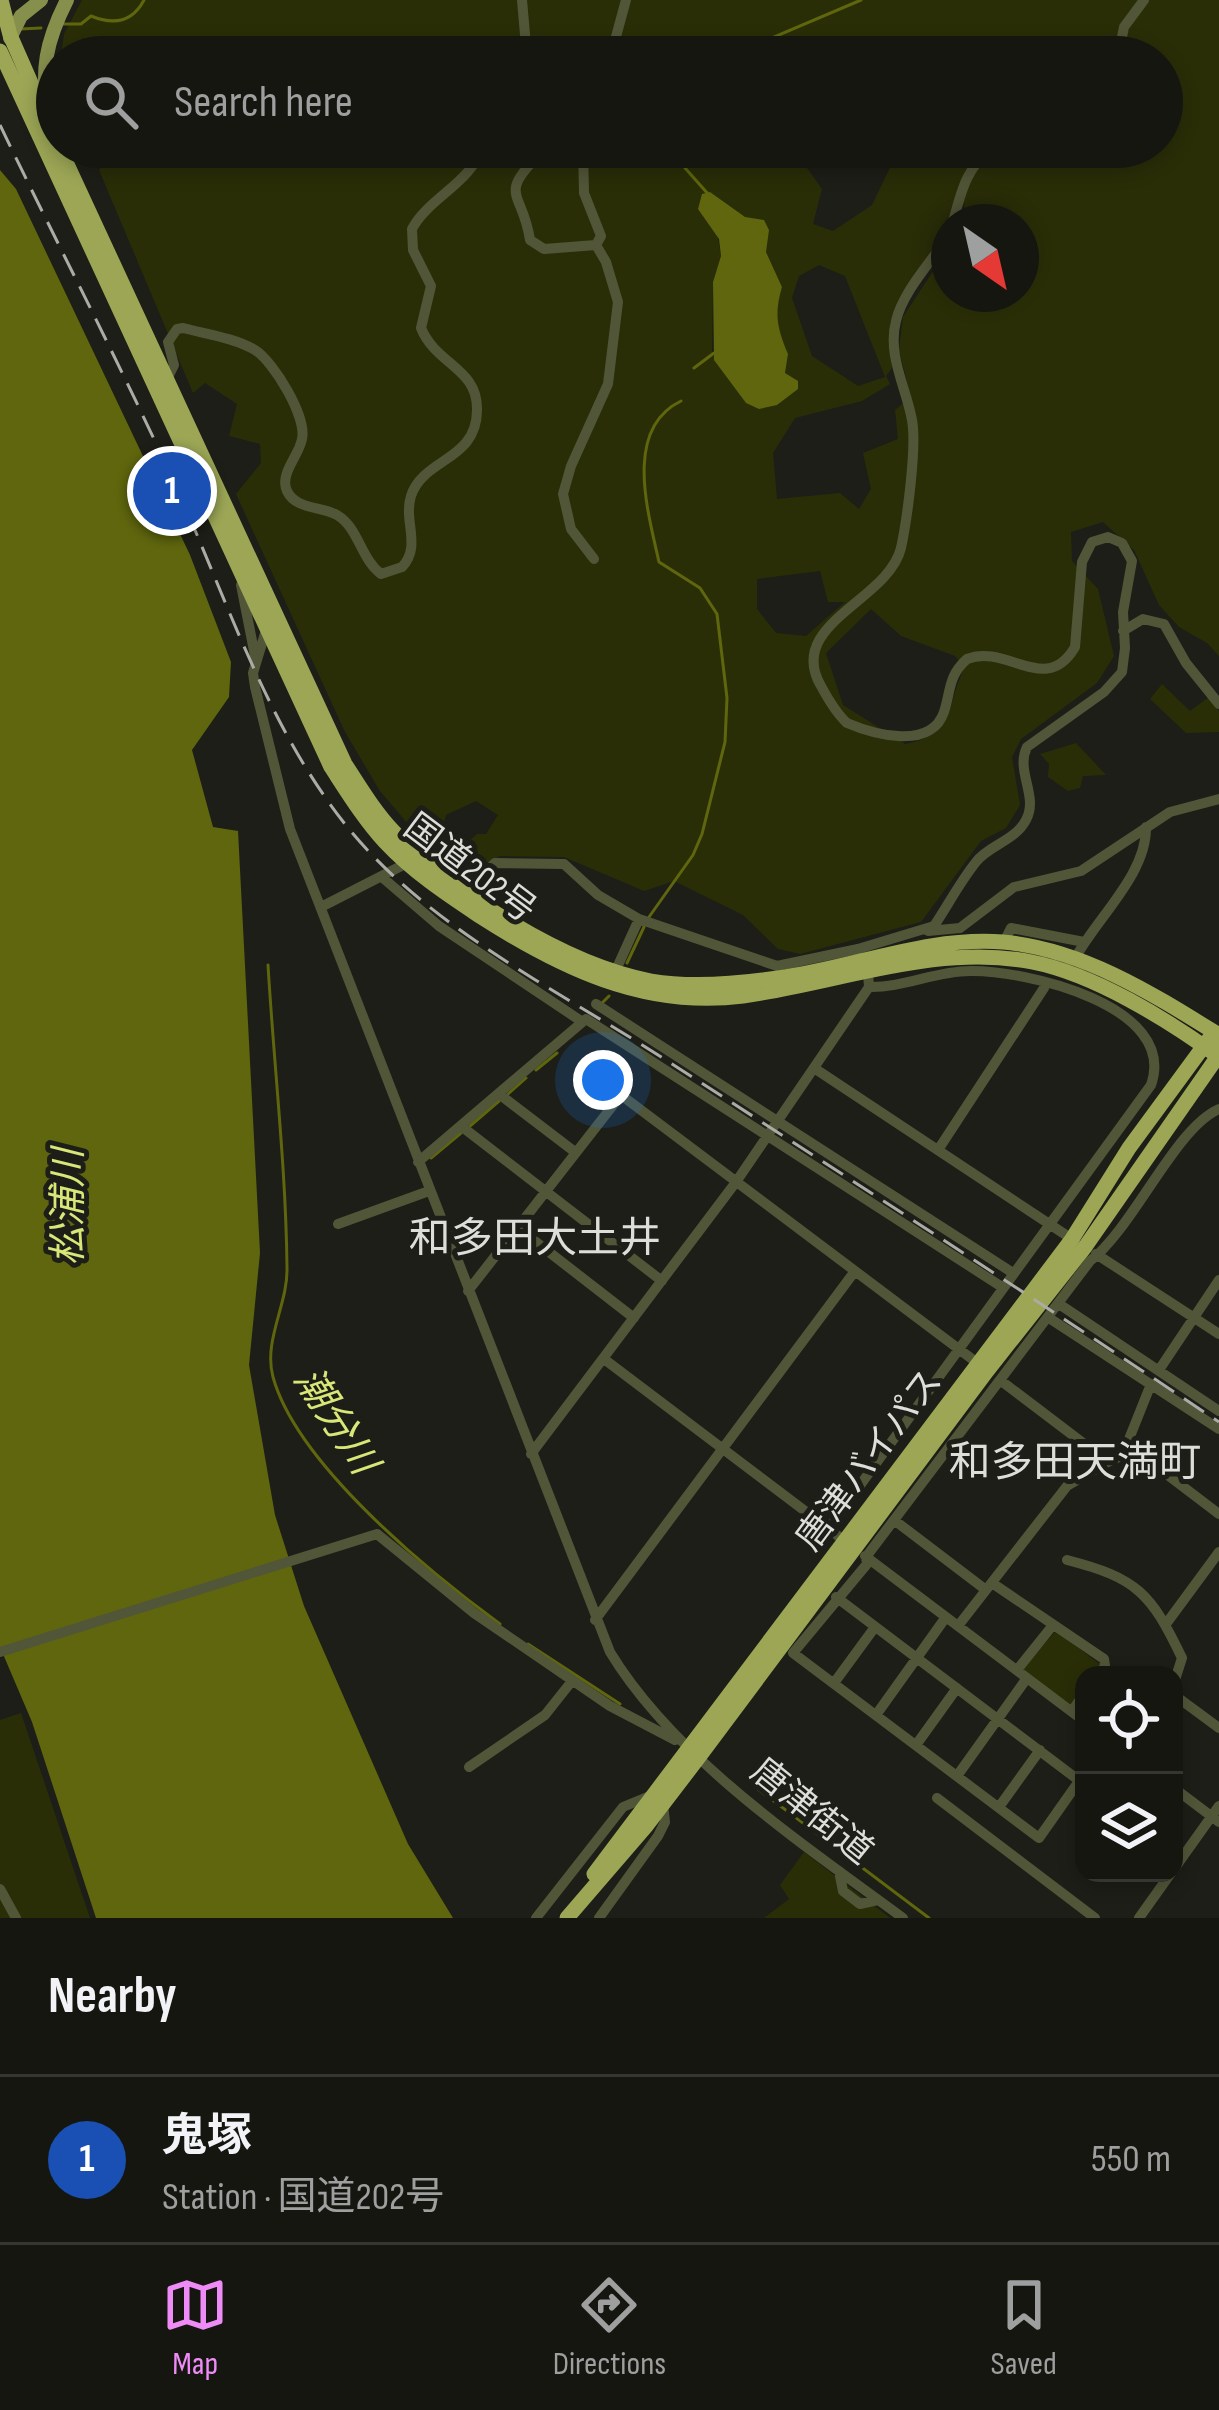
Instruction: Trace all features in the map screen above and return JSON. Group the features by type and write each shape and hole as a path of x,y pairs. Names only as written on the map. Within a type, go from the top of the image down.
{"highway":[{"name":"国道202号","path":"2,0 10,35 36,95"},
{"name":"国道202号","path":"0,51 36,134"},
{"name":"国道202号","path":"52,168 267,632 358,810 413,860 533,951 614,985 662,996 738,997 964,942 1061,944 1072,963 1150,1014 1214,1034"},
{"name":"国道202号","path":"69,168 346,764 413,860 539,939 615,972 687,984 864,968 897,975 975,956 1072,963 1121,978 1214,1034"},
{"name":"唐津バイパス","path":"564,1918 1085,1247 1219,1057 1214,1034"},
{"name":"唐津バイパス","path":"1085,1247 1214,1034"}],"main road":[{"path":"13,85 10,35 21,16 41,0"},
{"path":"50,36 67,0"}],"street":[{"path":"522,0 525,36"},
{"path":"616,36 626,0"},
{"path":"1122,36 1144,0"},
{"path":"167,379 174,364 168,342 177,329 258,351 302,423 301,444 285,478 286,489 308,507 329,511 347,523 365,558 381,574 402,567 411,552 412,491 466,445 477,418 474,389 464,374 436,354 421,328 431,286 413,250 412,229 433,201 470,168"},
{"path":"526,168 514,189 527,218 530,240 544,249 596,245"},
{"path":"583,168 584,193 601,236 596,245"},
{"path":"958,204 973,168"},
{"path":"594,559 571,529 563,494 608,384 618,302 596,245"},
{"path":"531,1454 768,1136 814,1068 864,968 928,931 977,860 1025,822 1030,798 1022,764 1027,747 1104,692 1122,672 1132,561 1115,539 1100,538 1086,549 1082,562 1075,647 1051,671 1037,672 994,655 967,659 948,683 940,720 916,736 890,735 847,723 817,679 812,664 819,638 896,566 914,437 893,346 896,319 931,264"},
{"path":"237,566 277,790 429,1191 595,1620 629,1683 694,1752"},
{"path":"256,664 267,632 267,594"},
{"path":"1123,631 1143,619 1164,624 1186,663 1219,704"},
{"path":"928,931 960,928 1014,887 1081,871 1184,806 1219,799"},
{"path":"829,1528 1151,1085 1154,1061 1138,1030 1102,1003 1072,963 1133,869 1147,836 1146,827"},
{"path":"321,908 413,860"},
{"path":"460,887 495,863 564,864 614,906 639,919 776,973"},
{"path":"383,878 439,926 581,1021"},
{"path":"954,895 970,922"},
{"path":"615,972 639,919"},
{"path":"938,1150 1044,988"},
{"path":"596,1004 1013,1273"},
{"path":"1138,1030 1150,1014"},
{"path":"418,1162 586,1019 1002,1287"},
{"path":"814,1068 1219,1334"},
{"path":"499,1094 575,1152"},
{"path":"468,1291 621,1095 1108,1462"},
{"path":"855,1549 894,1520 989,1372 1049,1318 1085,1247 1197,1122 1219,1109"},
{"path":"461,1126 662,1281"},
{"path":"338,1223 429,1191"},
{"path":"518,1228 634,1318"},
{"path":"595,1620 854,1271"},
{"path":"1159,1370 1219,1280"},
{"path":"1059,1304 1219,1411"},
{"path":"1049,1318 1219,1429"},
{"path":"604,1359 1075,1714"},
{"path":"1126,1454 1150,1384"},
{"path":"958,1626 1067,1486 1126,1454 1144,1457 1219,1514"},
{"path":"894,1520 1104,1659 1105,1666"},
{"path":"0,1652 369,1534 385,1537 446,1592 572,1681 694,1752"},
{"path":"855,1549 867,1564 794,1653 1039,1838 1075,1789"},
{"path":"1166,1624 1214,1571 1219,1552"},
{"path":"1066,1560 1120,1576 1144,1593 1166,1624 1182,1658 1180,1666"},
{"path":"836,1597 1075,1774"},
{"path":"875,1714 946,1617"},
{"path":"957,1776 998,1719 1053,1625"},
{"path":"834,1683 875,1627"},
{"path":"469,1767 545,1714 572,1681"},
{"path":"916,1745 957,1688"},
{"path":"1183,1701 1219,1728"},
{"path":"1072,1712 1075,1708"},
{"path":"998,1807 1040,1750"},
{"name":"唐津街道","path":"694,1752 903,1918"},
{"path":"1183,1794 1216,1815 1183,1858"},
{"path":"937,1798 1095,1918"},
{"path":"536,1918 623,1807 657,1800 665,1822 599,1918"},
{"path":"1139,1918 1165,1882"},
{"path":"0,1889 16,1918"}],"shaded area":[{"path":"82,0 1219,0 1219,656 1179,627 1159,605 1134,550 1103,522 1071,532 1072,561 1098,589 1114,656 1097,683 1021,739 1012,757 1020,805 1006,828 981,841 921,922 800,954 778,949 743,915 674,881 644,891 564,857 500,856 470,871 457,864 458,851 477,834 486,834 498,815 476,801 446,815 439,842 419,837 380,791 345,732 236,494 261,463 260,444 229,436 237,404 205,383 193,393 99,170 807,168 822,189 813,224 833,231 872,205 890,168 1183,168 1183,36 64,36","holes":["711,193 745,218 764,220 766,252 782,287 776,327 788,354 785,373 746,403 712,354 713,282 721,257","931,204 1039,204 1039,312 931,312 931,274 903,317 899,350 911,397 895,410 898,439 863,453 871,489 859,509 840,493 777,499 773,453 795,418 862,401 890,384 886,376 892,368 890,323 931,253","819,265 845,276 885,377 858,386 812,356 792,298 799,276","820,571 828,602 845,602 806,636 776,633 757,609 757,579","871,609 901,636 955,656 965,667 942,726 922,739 905,744 843,705 826,653"]},
{"path":"1162,684 1190,711 1209,697 1219,711 1219,732 1186,733 1150,699"},
{"path":"1076,743 1106,775 1083,776 1080,788 1068,791 1048,777 1049,764 1040,754"},
{"path":"1056,1631 1102,1666 1075,1666 1075,1703 1068,1705 1024,1672 1024,1666"},
{"path":"21,1713 90,1918 0,1918 0,1720"},
{"path":"804,1852 890,1918 764,1918 789,1899 780,1885"}],"water":[{"name":"松浦川","path":"0,170 16,189 190,555 231,662 229,697 192,750 213,827 238,831 260,1253 249,1365 275,1515 304,1606 408,1844 453,1918 96,1918 32,1722 0,1647"},
{"path":"710,192 745,217 764,220 769,230 766,252 782,287 777,313 788,354 785,373 798,381 798,389 777,405 759,409 746,403 714,360 713,282 721,256 719,239 698,209 702,194"}],"waterway":[{"path":"64,24 81,24 91,16 121,20 144,0"},
{"path":"776,36 861,0"},
{"path":"20,29 41,28"},
{"path":"685,168 709,195"},
{"path":"694,368 714,353"},
{"path":"649,917 693,855 725,742 727,698 717,614 700,588 659,562 646,496 646,451 652,431 663,414 681,401"},
{"path":"627,963 644,927"},
{"name":"潮分川","path":"268,965 287,1268 271,1350 273,1377 287,1410 337,1480 403,1546 500,1624"},
{"path":"603,1002 609,996"},
{"path":"536,1070 557,1053"},
{"path":"508,1094 526,1078"},
{"path":"470,1126 499,1101"},
{"path":"431,1158 461,1133"},
{"name":"潮分川","path":"528,1644 620,1704"},
{"name":"潮分川","path":"758,1789 929,1918"}],"railway":[{"path":"0,125 160,453 275,712 321,792 382,865 458,929 500,957 669,1062 1219,1422"}],"place":[{"name":"鬼塚","path":"172,491"}],"district":[{"name":"和多田大土井","path":"535,1237"},
{"name":"和多田天満町","path":"1075,1461"}]}
